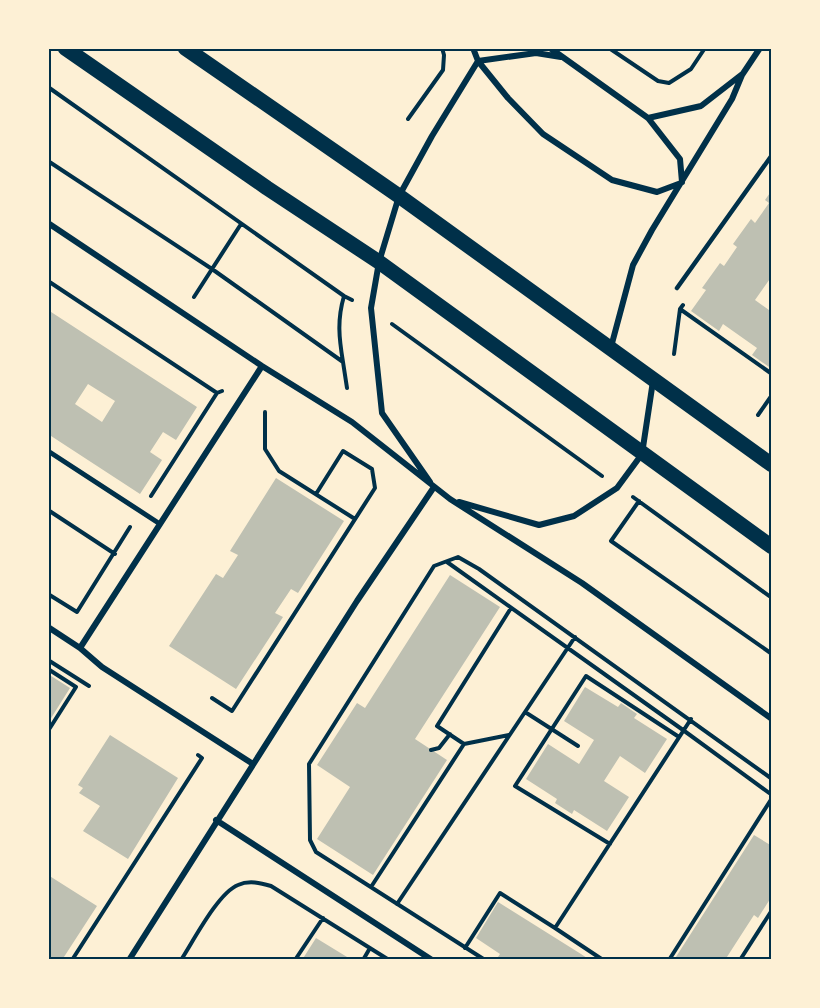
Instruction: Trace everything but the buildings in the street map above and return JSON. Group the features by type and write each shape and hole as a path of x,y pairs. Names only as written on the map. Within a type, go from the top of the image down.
{"main road":[{"path":"65,48 267,188 379,262 772,547"},
{"path":"185,48 399,195 772,465"}],"street":[{"path":"473,48 478,61 508,98 543,134 612,180 657,192 682,183"},
{"path":"550,48 648,118 680,159 682,183"},
{"path":"610,347 633,265 732,99 742,75 760,48"},
{"path":"478,61 536,53 563,57"},
{"path":"434,487 382,413 371,308 379,262 399,195 478,61"},
{"path":"648,118 701,106 742,75"},
{"path":"48,224 262,366 352,422 450,499 582,583 772,719"},
{"path":"80,648 262,366"},
{"path":"450,499 538,525 574,516 617,488 642,454 653,377"},
{"path":"48,451 160,524"},
{"path":"129,960 357,601 434,487"},
{"path":"48,627 80,648 102,667 253,764"},
{"path":"216,820 432,960"}],"lane":[{"path":"677,288 772,155"}],"path":[{"path":"408,119 443,70 442,48"},
{"path":"609,48 658,81 669,83 691,69 705,48"},
{"path":"48,87 344,296 371,308 772,598"},
{"path":"48,161 213,269 343,362"},
{"path":"184,313 241,224"},
{"path":"48,281 217,393"},
{"path":"344,296 339,313 338,333 347,388"},
{"path":"674,354 680,309 772,374"},
{"path":"758,414 772,395"},
{"path":"265,412 265,449 279,471 355,519"},
{"path":"212,698 232,711 375,488 372,469 343,451 316,494"},
{"path":"639,501 611,541 772,654"},
{"path":"48,510 134,566"},
{"path":"485,960 316,852 310,840 309,764 434,566 458,557 479,569 772,778"},
{"path":"446,562 772,796 669,960"},
{"path":"48,594 77,612"},
{"path":"464,744 437,726 511,608"},
{"path":"397,904 575,638"},
{"path":"48,660 89,686"},
{"path":"48,669 76,687 48,731"},
{"path":"610,844 515,786 551,729 586,676 679,737"},
{"path":"525,712 578,746"},
{"path":"555,928 690,718"},
{"path":"431,750 439,748 450,734"},
{"path":"371,887 464,744 510,735"},
{"path":"72,960 202,758"},
{"path":"181,960 225,893 240,884 256,882 271,886 387,959"},
{"path":"465,948 500,893 603,960"},
{"path":"740,960 772,910"},
{"path":"295,960 322,918"},
{"path":"363,960 370,948"}]}
